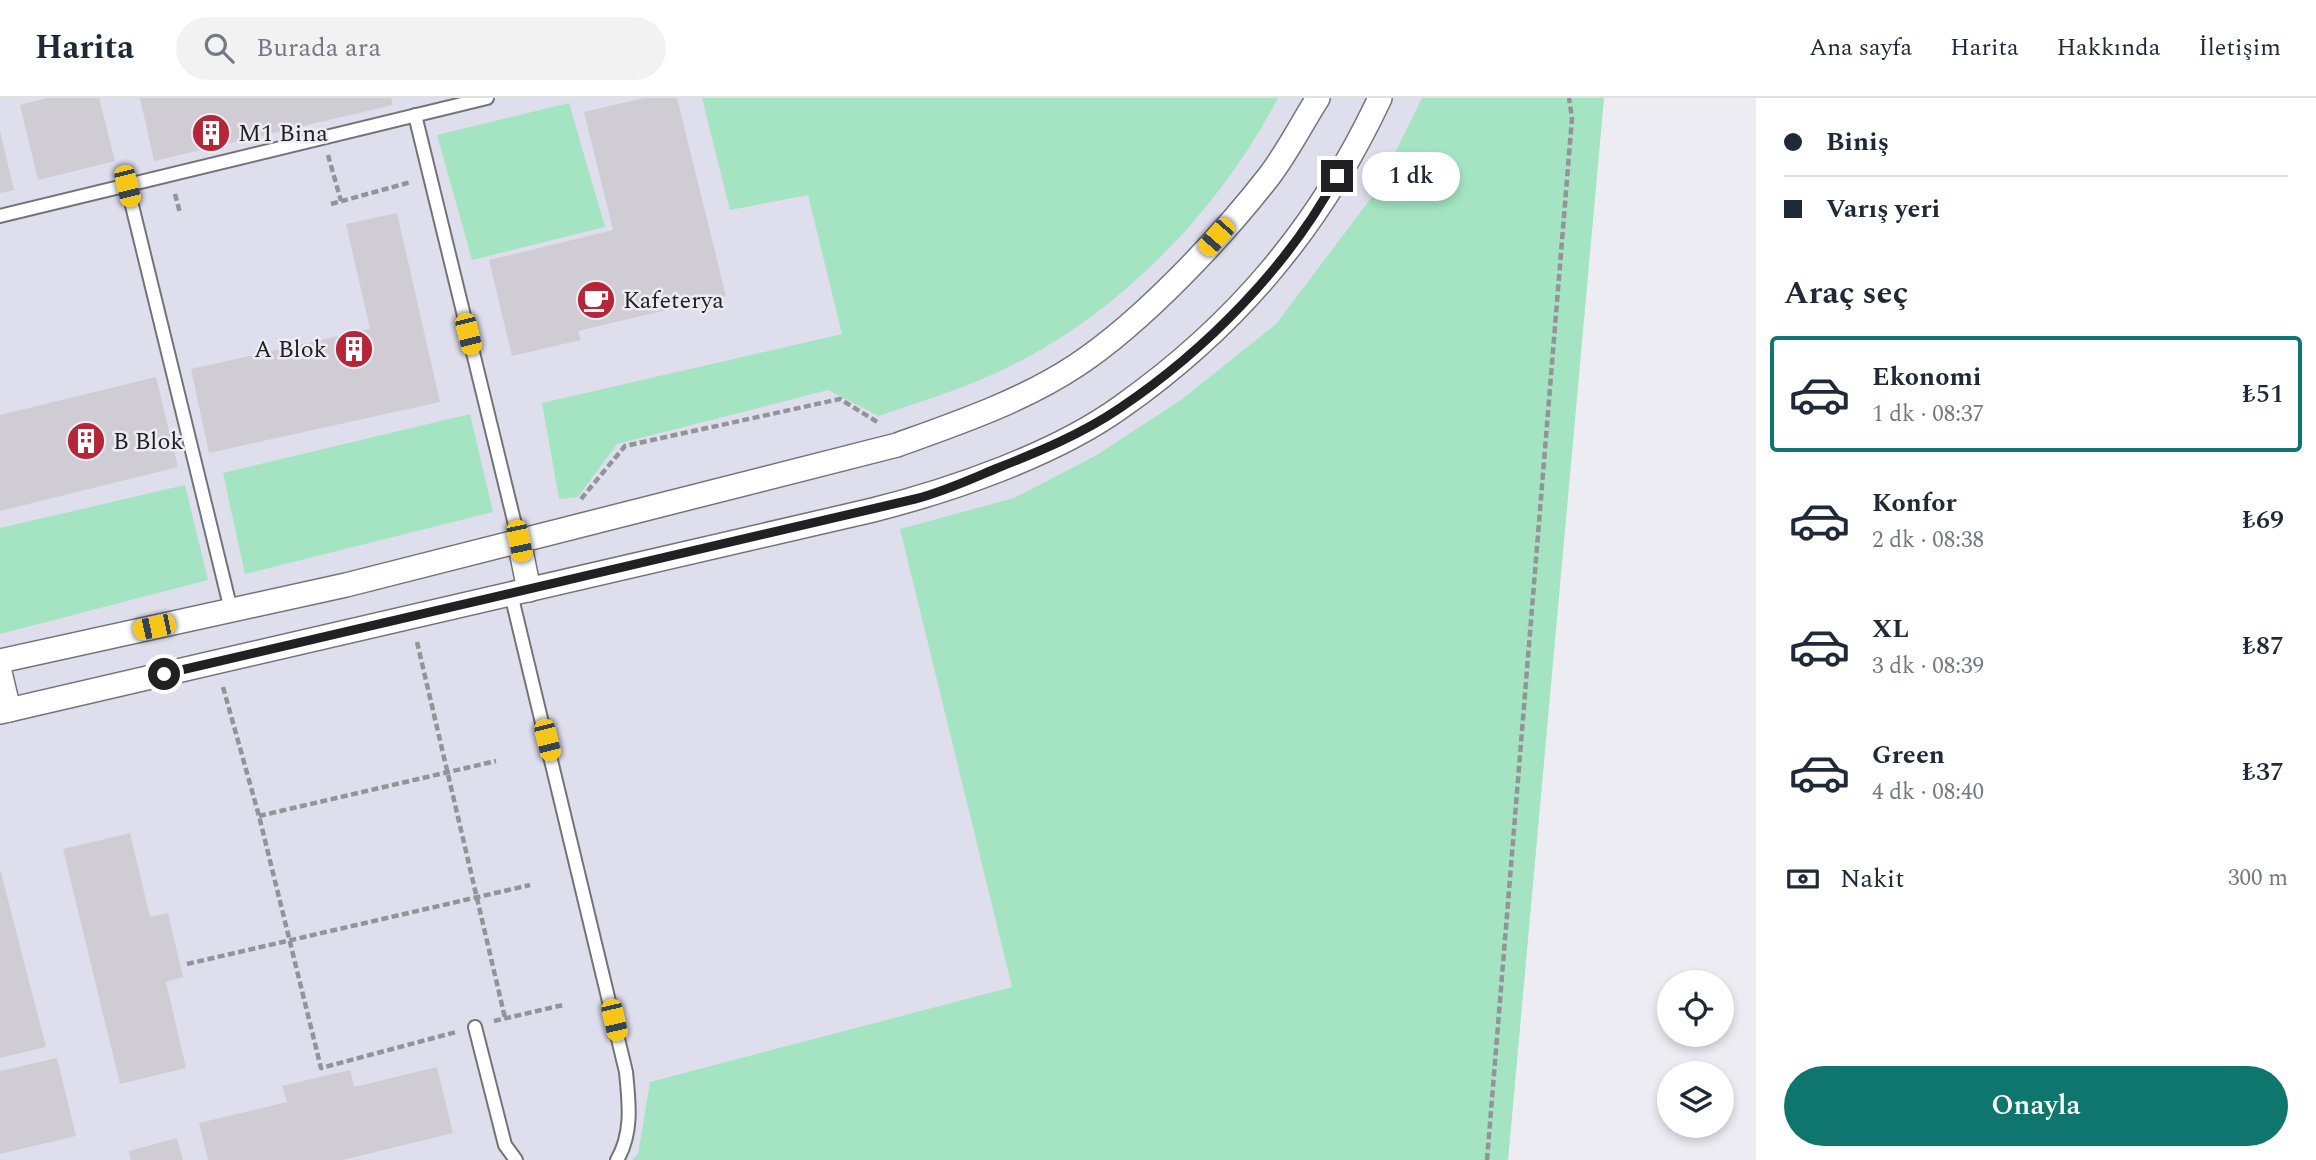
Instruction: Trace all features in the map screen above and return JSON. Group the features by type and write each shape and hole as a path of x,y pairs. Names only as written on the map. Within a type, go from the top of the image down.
{"street":[{"path":"0,661 231,610 519,541 897,444 971,418 1076,365 1128,326 1197,257 1270,174 1318,98"},
{"path":"0,672 5,711 937,494 1057,444 1120,408 1224,323 1272,273 1317,214 1380,98"},
{"path":"519,541 520,592"}],"lane":[{"path":"0,216 487,98"},
{"path":"415,115 519,541"},
{"path":"127,186 231,610"},
{"path":"520,592 626,1072 629,1104 627,1143 617,1160"},
{"path":"475,1027 505,1145 516,1160"}],"path":[{"path":"1487,1160 1572,118 1569,98"},
{"path":"324,138 341,201"},
{"path":"331,204 429,177"},
{"path":"579,501 625,446 840,399 882,424"},
{"path":"411,617 505,1018"},
{"path":"216,662 260,816 321,1068 563,1005"},
{"path":"260,816 496,761"},
{"path":"187,964 476,895 530,885"}],"shaded area":[{"path":"0,98 1604,98 1508,1160 0,1160"}],"green space":[{"path":"702,98 1278,98 1224,183 1192,223 1156,261 1118,296 1077,327 1034,354 975,382 879,416 828,390 617,444 578,497 559,499 542,403 842,334 808,195 730,210"},
{"path":"1422,98 1604,98 1508,1160 632,1160 638,1154 650,1082 1012,987 900,529 1014,498 1095,456 1181,400 1276,324 1375,193"},
{"path":"569,103 605,227 472,260 437,135"},
{"path":"470,414 493,512 245,574 223,473"},
{"path":"185,485 208,580 0,634 0,528"}],"building":[{"path":"47,98 99,98 115,161 38,180 20,105"},
{"name":"M1 Bina","path":"140,98 391,98 393,105 154,161"},
{"path":"644,98 677,98 726,296 578,331 581,340 512,356 489,260 613,230 584,112"},
{"path":"0,131 14,190 0,193"},
{"name":"A Blok","path":"397,213 440,402 209,453 191,369 370,329 346,224"},
{"name":"B Blok","path":"156,377 178,467 0,511 0,415"},
{"path":"130,833 150,917 168,913 183,977 166,982 186,1068 120,1084 63,849"},
{"path":"0,869 46,1047 0,1058"},
{"path":"57,1058 76,1136 0,1154 0,1071"},
{"path":"437,1067 453,1133 343,1160 208,1160 199,1123 287,1102 282,1086 350,1070 354,1087"},
{"path":"177,1138 183,1160 131,1160 129,1151"}],"place":[{"name":"M1 Bina","path":"211,133"},
{"name":"Kafeterya","path":"596,300"},
{"name":"A Blok","path":"354,349"},
{"name":"B Blok","path":"86,441"}],"route":[{"path":"164,674 937,494 1057,444 1120,408 1224,323 1272,273 1317,214 1337,176"}]}
